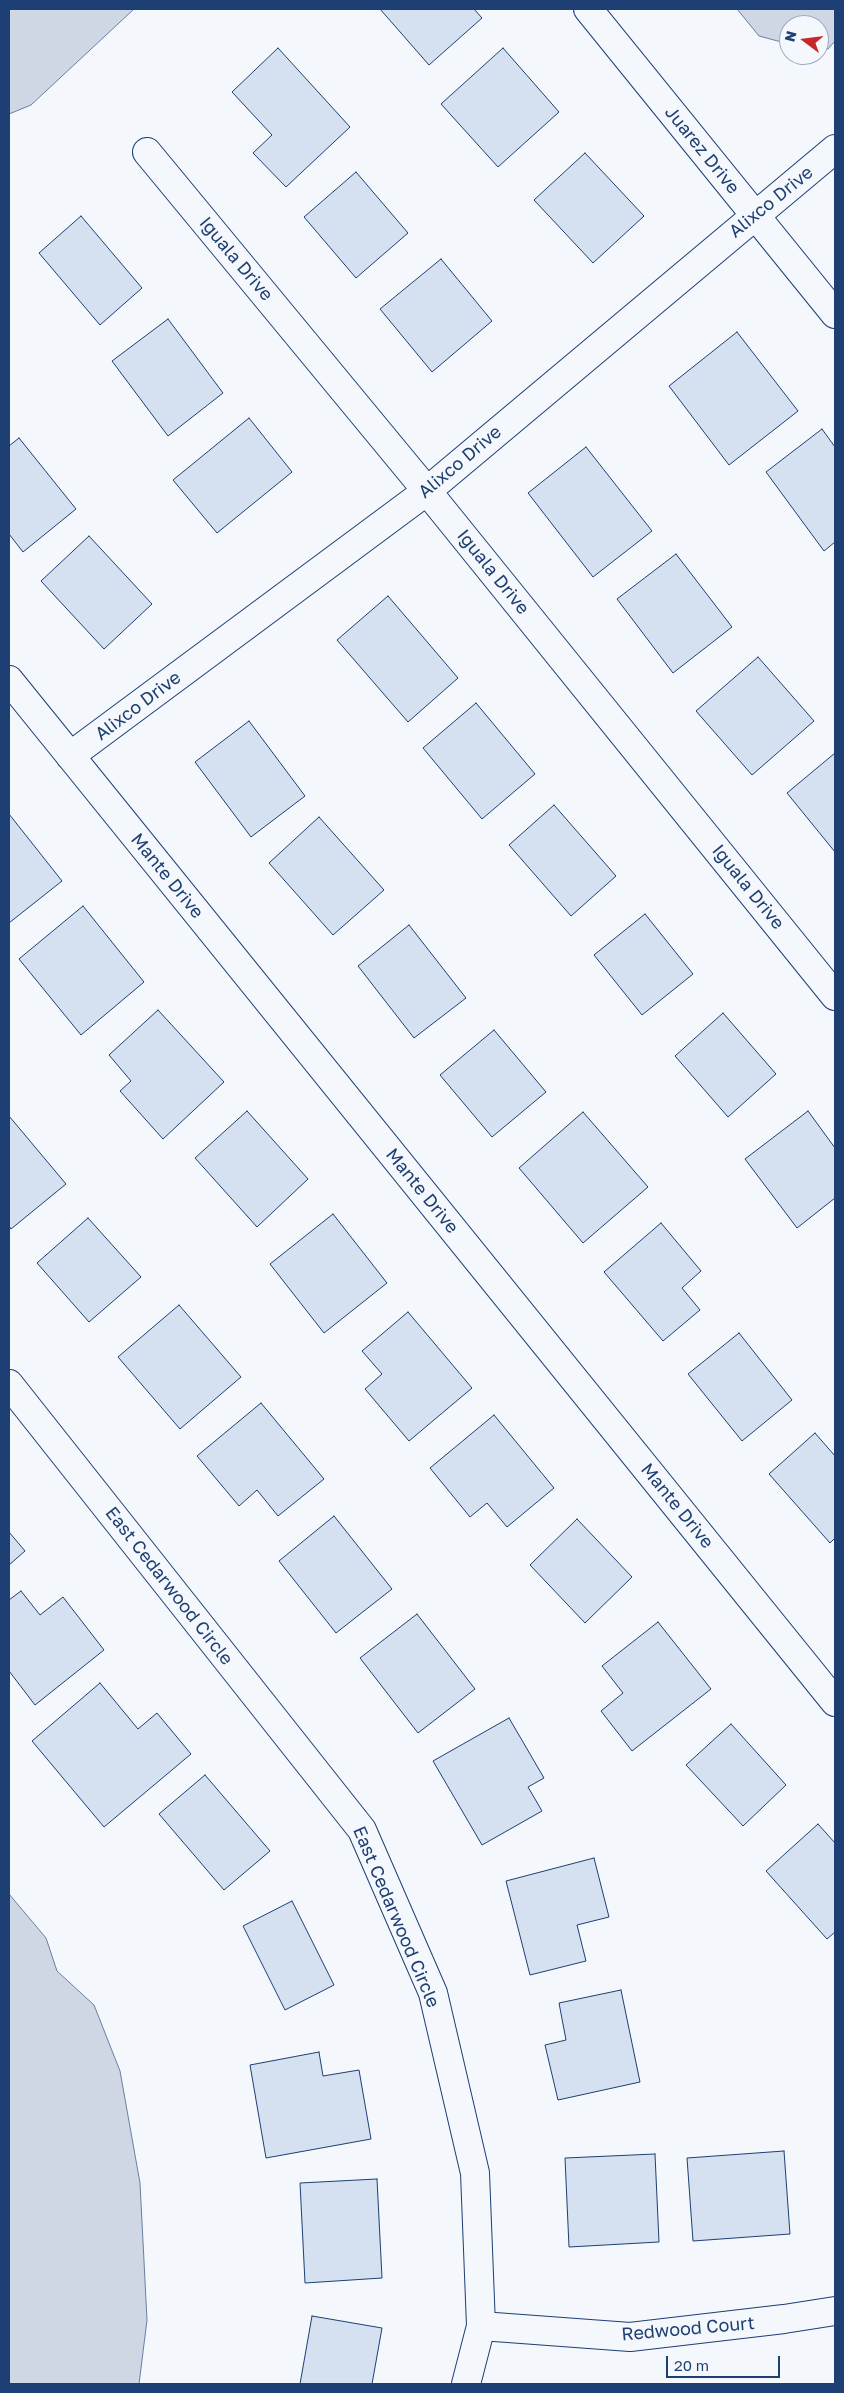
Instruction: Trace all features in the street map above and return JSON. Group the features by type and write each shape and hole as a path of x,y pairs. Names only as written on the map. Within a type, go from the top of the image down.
{"street":[{"name":"Juarez Drive","path":"588,9 835,314"},
{"name":"Alixco Drive","path":"70,756 427,491 754,214 835,149"},
{"name":"Iguala Drive","path":"147,152 427,491 835,996"},
{"name":"Mante Drive","path":"9,680 835,1702"},
{"name":"East Cedarwood Circle","path":"9,1384 362,1830 433,1994 475,2173 480,2326 466,2384"},
{"name":"Redwood Court","path":"480,2326 630,2337 784,2319 835,2311"}],"shaded area":[{"path":"9,9 134,9 31,105 9,114"},
{"path":"737,9 835,9 835,41 829,48 829,15 779,15 779,41 759,36"},
{"path":"9,1894 46,1938 57,1971 94,2005 120,2071 140,2183 147,2320 139,2384 9,2384"}],"building":[{"path":"380,9 474,9 482,18 429,65"},
{"path":"278,48 350,127 286,187 253,153 272,135 232,92"},
{"path":"503,48 559,112 498,167 441,104"},
{"path":"585,153 644,216 593,263 534,200"},
{"path":"356,172 408,233 356,278 304,217"},
{"path":"81,216 142,288 100,325 39,253"},
{"path":"441,259 492,321 432,372 380,309"},
{"path":"168,319 223,393 168,436 112,361"},
{"path":"737,332 798,411 729,465 669,386"},
{"path":"249,418 292,472 217,533 173,480"},
{"path":"822,429 835,447 835,542 824,551 766,472"},
{"path":"19,438 76,509 23,552 9,534 9,446"},
{"path":"586,447 652,531 593,577 528,493"},
{"path":"89,536 152,604 104,649 41,581"},
{"path":"676,554 732,627 673,673 617,599"},
{"path":"388,596 458,678 408,722 337,640"},
{"path":"758,657 814,721 752,775 696,711"},
{"path":"476,703 535,774 482,819 423,748"},
{"path":"249,721 305,796 251,837 195,762"},
{"path":"835,753 835,852 787,793"},
{"path":"554,805 616,876 571,916 509,845"},
{"path":"9,814 62,881 9,923"},
{"path":"319,817 384,890 333,935 269,863"},
{"path":"83,906 144,982 81,1035 19,959"},
{"path":"645,914 693,974 642,1015 594,955"},
{"path":"409,925 466,998 414,1038 358,966"},
{"path":"158,1010 224,1082 163,1139 120,1091 131,1081 109,1055"},
{"path":"723,1013 776,1074 728,1117 675,1056"},
{"path":"494,1030 546,1092 492,1137 440,1075"},
{"path":"247,1111 308,1179 257,1227 195,1158"},
{"path":"808,1111 835,1148 835,1198 797,1228 745,1159"},
{"path":"583,1112 648,1187 583,1243 519,1168"},
{"path":"9,1116 66,1184 11,1229 9,1226"},
{"path":"333,1214 387,1283 324,1333 270,1264"},
{"path":"88,1218 141,1277 89,1322 37,1263"},
{"path":"661,1223 701,1271 682,1288 700,1310 663,1341 604,1272"},
{"path":"179,1305 241,1377 180,1429 118,1357"},
{"path":"408,1312 472,1388 409,1441 365,1389 382,1374 362,1351"},
{"path":"739,1333 792,1400 742,1441 688,1374"},
{"path":"261,1403 324,1479 278,1516 257,1490 239,1506 197,1456"},
{"path":"494,1415 554,1488 507,1527 487,1503 470,1517 430,1468"},
{"path":"815,1433 835,1456 835,1538 830,1543 769,1474"},
{"path":"334,1516 392,1589 336,1633 279,1561"},
{"path":"577,1519 632,1577 585,1623 530,1565"},
{"path":"9,1532 25,1551 9,1565"},
{"path":"21,1591 40,1615 63,1597 104,1650 35,1705 9,1671 9,1600"},
{"path":"417,1614 475,1689 418,1733 360,1658"},
{"path":"658,1622 711,1689 632,1751 601,1711 623,1693 602,1666"},
{"path":"100,1683 138,1729 157,1713 191,1754 104,1827 32,1741"},
{"path":"509,1718 544,1778 528,1787 542,1811 482,1845 433,1761"},
{"path":"731,1724 786,1785 743,1826 686,1765"},
{"path":"205,1775 270,1851 224,1890 159,1814"},
{"path":"818,1824 835,1843 835,1932 827,1939 766,1871"},
{"path":"594,1858 609,1917 577,1925 586,1961 530,1975 506,1881"},
{"path":"292,1901 334,1985 285,2010 243,1926"},
{"path":"621,1990 640,2082 558,2100 545,2045 566,2040 559,2003"},
{"path":"319,2052 323,2076 359,2070 371,2139 266,2158 250,2065"},
{"path":"784,2151 790,2234 693,2241 687,2158"},
{"path":"655,2154 659,2242 569,2247 565,2158"},
{"path":"377,2179 382,2278 305,2283 300,2183"},
{"path":"312,2316 382,2328 372,2384 300,2384"}]}
